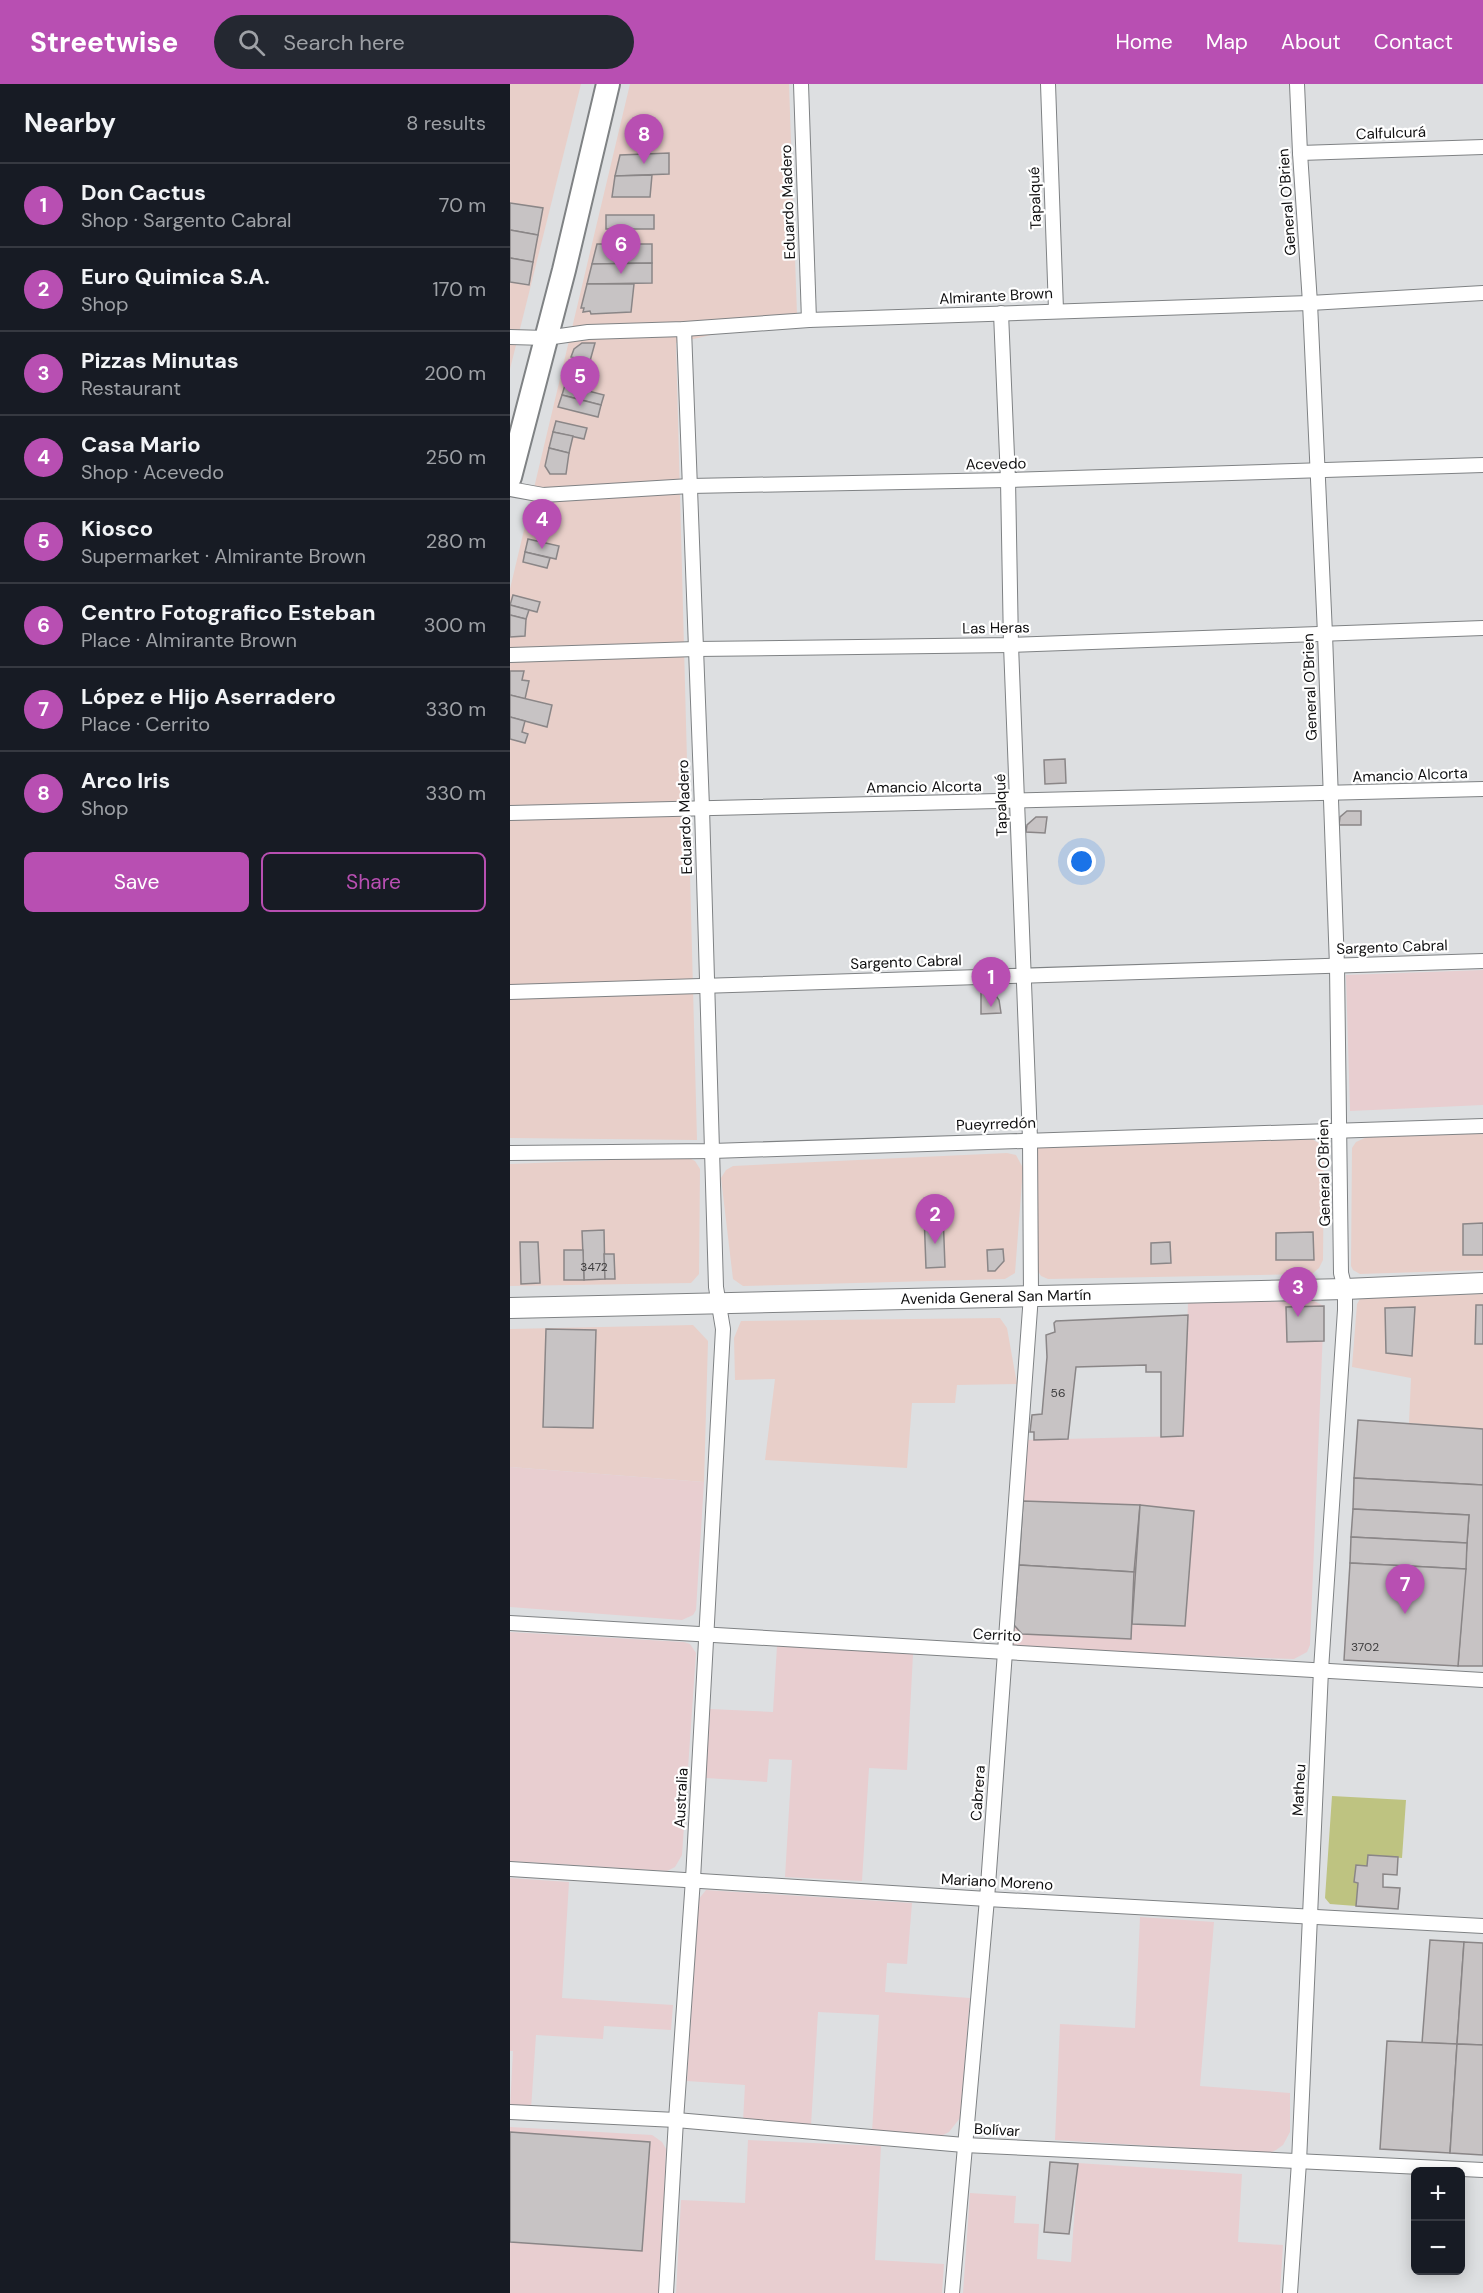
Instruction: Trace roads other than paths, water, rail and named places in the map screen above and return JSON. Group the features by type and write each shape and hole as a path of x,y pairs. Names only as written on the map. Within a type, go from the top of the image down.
{"highway":[{"path":"510,477 608,84"}],"main road":[{"name":"Avenida General San Martín","path":"510,1308 1345,1289 1483,1282"}],"street":[{"name":"Eduardo Madero","path":"801,84 809,320"},
{"name":"Tapalqué","path":"1048,84 1056,310"},
{"name":"General O'Brien","path":"1298,84 1325,634 1336,966 1341,1273 1345,1289"},
{"name":"Calfulcurá","path":"1300,153 1483,147"},
{"name":"Almirante Brown","path":"510,337 546,338 588,332 684,329 809,320 1310,303 1483,293"},
{"name":"Tapalqué","path":"1001,313 1030,1139 1031,1295"},
{"name":"Eduardo Madero","path":"684,329 702,808 716,1287 719,1305"},
{"name":"Acevedo","path":"510,489 543,495 690,486 1008,480 1483,465"},
{"name":"Las Heras","path":"510,655 696,649 1011,645 1483,628"},
{"name":"Amancio Alcorta","path":"510,813 1483,789"},
{"name":"Sargento Cabral","path":"510,992 1483,961"},
{"name":"Pueyrredón","path":"510,1153 712,1151 1483,1126"},
{"name":"Matheu","path":"1290,2293 1299,2162 1321,1670 1345,1289"},
{"name":"Cabrera","path":"952,2293 987,1899 1031,1295"},
{"name":"Australia","path":"666,2293 707,1635 723,1329 719,1305"},
{"name":"Cerrito","path":"510,1623 1483,1680"},
{"name":"Mariano Moreno","path":"510,1869 987,1899 1483,1926"},
{"name":"Bolívar","path":"510,2112 676,2120 964,2145 1483,2170"}],"place":[{"name":"Arco Iris","path":"644,164"},
{"name":"Centro Fotografico Esteban","path":"621,274"},
{"name":"Kiosco","path":"580,406"},
{"name":"Casa Mario","path":"542,549"},
{"name":"Don Cactus","path":"991,1007"},
{"name":"Euro Quimica S.A.","path":"935,1244"},
{"name":"Pizzas Minutas","path":"1298,1317"},
{"name":"López e Hijo Aserradero","path":"1405,1614"}]}
